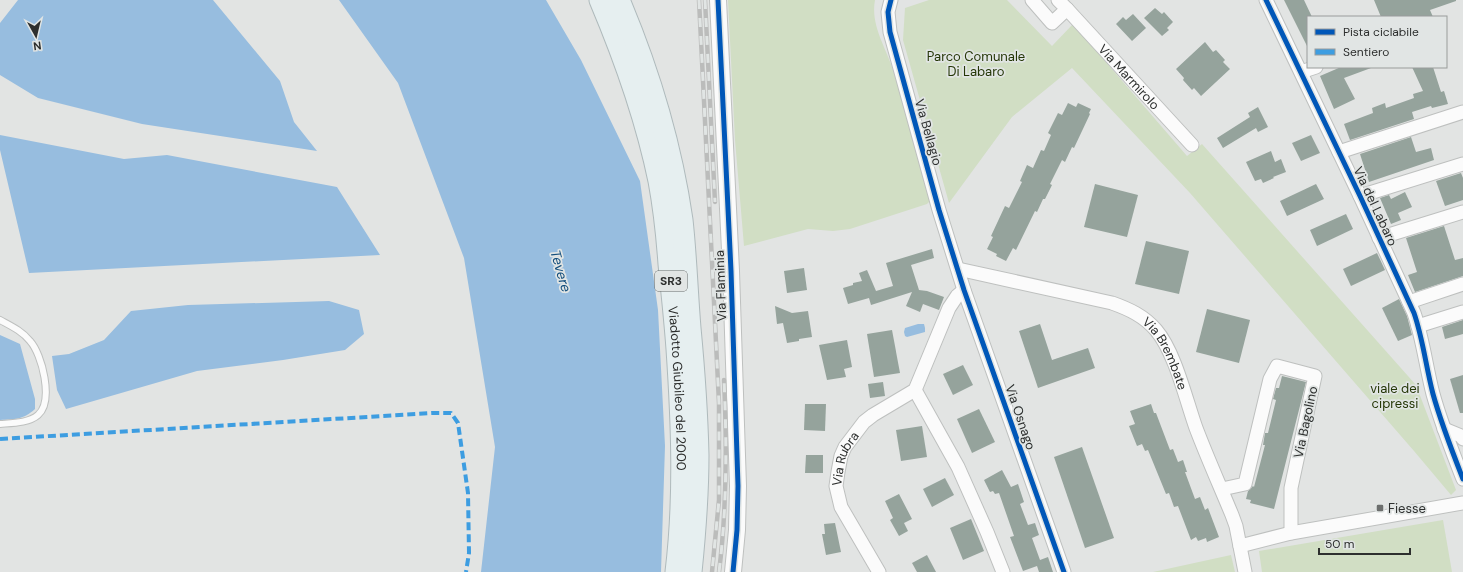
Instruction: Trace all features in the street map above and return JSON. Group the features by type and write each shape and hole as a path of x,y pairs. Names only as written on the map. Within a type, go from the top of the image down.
{"highway":[{"name":"Viadotto Giubileo del 2000","path":"600,0 626,62 644,121 659,181 663,208 676,333 682,436 681,499 676,572"},
{"name":"Viadotto Giubileo del 2000","path":"619,0 641,55 658,107 673,171 682,220 698,454 695,533 691,572"}],"street":[{"name":"Via Flaminia","path":"718,0 731,271 738,486 737,530 733,572"},
{"name":"Via Bellagio","path":"891,0 888,12 890,32 939,210 958,269"},
{"name":"Via Marmirolo","path":"1032,0 1052,23 1062,5 1192,145"},
{"name":"Via del Labaro","path":"1266,0 1409,302 1418,326 1433,394 1444,429 1463,479"},
{"path":"1301,72 1313,68"},
{"path":"1339,152 1463,112"},
{"path":"1360,196 1463,164"},
{"path":"1379,238 1463,212"},
{"name":"Via Osnago","path":"958,269 964,290 1064,572"},
{"name":"Via Brembate","path":"958,269 1112,303 1133,312 1148,322 1162,338 1171,356 1197,429 1232,515 1245,572"},
{"path":"1409,302 1463,284"},
{"path":"964,290 957,296 949,308 915,390 958,467 1003,572"},
{"path":"1418,326 1463,312"},
{"name":"Via Bagolino","path":"1222,489 1244,484 1270,379 1277,366 1315,376 1291,488 1291,533"},
{"name":"Via Rubra","path":"879,572 841,508 836,486 838,472 845,447 864,422 915,390"},
{"path":"1444,429 1461,436 1463,439"},
{"path":"1240,546 1291,533 1463,503"}],"lane":[{"path":"0,320 22,333 34,345 43,366 46,397 44,408 36,417 18,422 0,424"}],"green space":[{"path":"728,0 875,0 874,10 877,28 894,73 931,200 927,204 850,229 833,231 808,229 744,246 735,140"},
{"path":"929,0 1007,0 1052,46 1073,24 1187,156 1202,144 1416,385 1456,490 1451,495 1190,193 1072,68 1012,117 949,203 903,40 905,8"},
{"path":"1443,520 1452,572 1262,572 1259,551"},
{"path":"1231,555 1235,572 1153,572"}],"water":[{"path":"18,0 213,0 280,81 294,122 317,151 142,124 38,98 0,75 0,23"},
{"name":"Tevere","path":"339,0 546,0 581,60 640,181 658,310 665,446 661,572 481,572 495,447 464,258 398,83"},
{"path":"0,135 124,159 167,155 337,187 380,255 29,273 0,150"},
{"path":"329,301 359,310 364,334 345,350 197,371 66,409 57,390 52,356 69,354 104,340 131,311 188,305"},
{"path":"918,324 924,324 925,332 907,337 905,336 905,328"},
{"path":"0,335 20,344 35,399 35,409 31,413 19,418 0,420"}],"building":[{"path":"1284,0 1304,0 1312,16 1307,16 1307,46"},
{"path":"1374,0 1456,0 1430,10 1433,16 1381,16"},
{"path":"1155,8 1162,14 1164,12 1173,22 1167,28 1169,30 1162,36 1144,18"},
{"path":"1133,14 1146,28 1132,41 1116,24 1123,17 1126,20"},
{"path":"1205,42 1213,52 1216,50 1225,60 1223,62 1230,69 1201,96 1194,88 1192,90 1176,69"},
{"path":"1339,68 1371,68 1344,78 1355,99 1334,109 1320,76"},
{"path":"1412,68 1433,68 1441,92 1444,91 1448,104 1432,108 1431,106 1412,112 1414,119 1350,140 1344,124 1373,113 1372,108 1385,103 1386,108 1414,98 1413,94 1423,91"},
{"path":"1068,103 1076,107 1078,103 1091,109 1090,114 1074,148 1072,147 1065,162 1062,160 1050,184 1052,185 1045,199 1043,199 1037,212 1035,211 1016,250 1013,248 1006,261 987,249 993,237 991,236 1005,206 1009,208 1022,182 1020,181 1027,165 1033,168 1041,150 1044,151 1051,135 1048,133 1058,113 1062,115"},
{"path":"1258,107 1268,127 1258,132 1256,128 1223,148 1217,138 1250,117 1248,113"},
{"path":"1311,135 1320,153 1301,161 1292,143"},
{"path":"1411,137 1416,152 1431,148 1434,160 1369,182 1360,154"},
{"path":"1271,151 1275,162 1281,159 1286,172 1263,183 1261,179 1255,181 1246,162"},
{"path":"1461,173 1463,178 1463,200 1445,206 1436,181"},
{"path":"1095,184 1138,195 1127,237 1084,227"},
{"path":"1316,184 1324,199 1287,216 1280,201"},
{"path":"1405,192 1412,207 1398,213 1401,220 1391,224 1380,198 1389,195 1391,199"},
{"path":"1346,214 1353,229 1317,246 1310,230"},
{"path":"1444,226 1455,260 1463,258 1463,276 1415,292 1408,275 1417,272 1406,238"},
{"path":"1146,241 1189,251 1179,294 1135,284"},
{"path":"932,249 934,258 911,265 919,290 944,297 939,310 923,304 920,312 906,306 912,292 871,305 869,298 848,304 843,288 853,285 853,283 862,281 859,273 867,270 876,291 893,286 886,263"},
{"path":"1377,253 1385,270 1351,286 1343,269"},
{"path":"804,268 807,290 787,293 784,271"},
{"path":"1399,299 1407,316 1412,335 1398,341 1382,308"},
{"path":"775,306 792,313 808,311 812,337 787,343 783,323 777,324"},
{"path":"1207,309 1250,320 1239,363 1196,352"},
{"path":"1463,320 1463,334 1445,339 1442,327"},
{"path":"1040,324 1052,360 1088,348 1095,368 1038,388 1019,331"},
{"path":"892,330 900,373 874,377 867,334"},
{"path":"847,340 852,367 844,369 846,377 827,380 819,345"},
{"path":"963,365 973,385 953,395 943,374"},
{"path":"1463,375 1463,413 1460,413 1450,379"},
{"path":"1282,376 1306,382 1274,509 1250,503 1251,500 1246,499 1248,491 1253,486 1254,487 1265,445 1263,445 1265,433 1268,433 1276,400 1273,399 1276,388 1279,388"},
{"path":"883,382 885,396 870,398 868,384"},
{"path":"805,404 826,404 825,431 804,430"},
{"path":"1151,404 1170,450 1173,449 1178,462 1183,460 1187,472 1185,472 1195,499 1200,497 1205,510 1208,508 1219,537 1207,542 1206,538 1198,541 1196,537 1191,540 1178,506 1174,507 1169,493 1166,494 1148,450 1145,451 1142,444 1137,446 1129,426 1135,424 1130,411"},
{"path":"979,409 995,442 972,453 957,419"},
{"path":"922,426 927,457 901,461 896,430"},
{"path":"1082,447 1114,538 1085,548 1054,457"},
{"path":"806,455 823,455 823,473 805,473"},
{"path":"1002,470 1011,487 1018,484 1024,502 1020,504 1028,525 1035,523 1039,535 1032,538 1040,560 1048,557 1053,572 1039,572 1037,566 1023,571 1010,537 1014,536 999,493 995,494 993,491 990,492 984,480"},
{"path":"945,478 954,495 932,507 923,489"},
{"path":"899,494 912,519 904,523 908,531 899,536 890,520 893,518 885,501"},
{"path":"971,519 984,551 963,560 950,528"},
{"path":"835,523 841,552 826,555 822,534 825,534 824,524"},
{"path":"927,555 936,572 917,572 912,563"}],"railway":[{"path":"699,0 719,403 719,500 712,572"},
{"path":"705,0 715,202"},
{"path":"719,572 724,524 726,476 724,380"}],"marked path":[{"path":"0,439 451,413 458,423 468,493 469,553 466,572"}],"cycle path":[{"path":"718,0 731,271 738,486 737,530 733,572"},
{"path":"891,0 888,12 890,32 939,210 964,290 1064,572"},
{"path":"1266,0 1414,313 1436,405 1463,479"}],"place":[{"name":"Fiesse","path":"1380,508"}],"park label":[{"name":"Parco Comunale Di Labaro","path":"976,64"},
{"name":"viale dei cipressi","path":"1395,396"}]}
